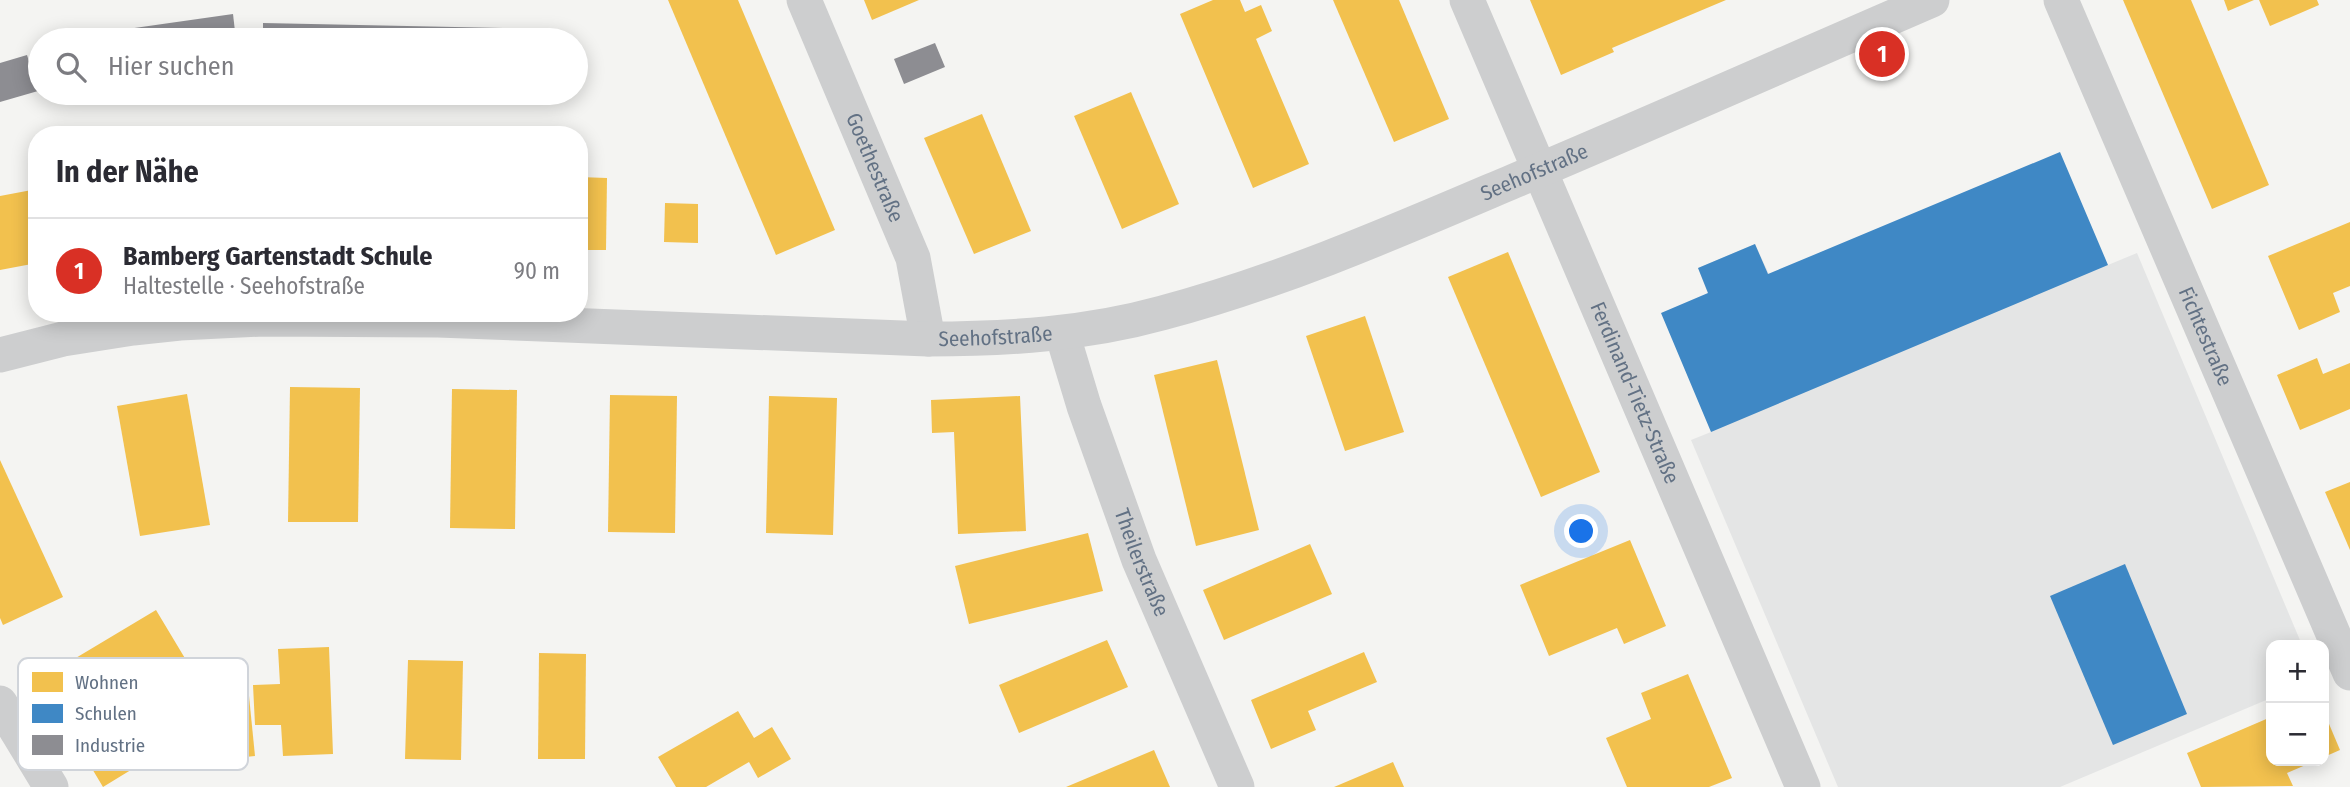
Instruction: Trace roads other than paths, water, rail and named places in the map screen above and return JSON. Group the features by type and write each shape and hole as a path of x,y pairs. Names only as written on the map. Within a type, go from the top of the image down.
{"street":[{"name":"Goethestraße","path":"804,0 913,258 928,339"},
{"name":"Ferdinand-Tietz-Straße","path":"1467,0 1803,787"},
{"name":"Seehofstraße","path":"490,322 928,339 995,339 1062,333 1160,314 1245,288 1399,230 1932,0"},
{"name":"Fichtestraße","path":"2061,0 2350,673"},
{"name":"Seehofstraße","path":"0,355 63,338 201,322"},
{"name":"Theilerstraße","path":"1062,333 1084,406 1139,560 1237,787"},
{"path":"0,703 18,733"},
{"path":"41,770 51,787"}],"place":[{"name":"Bamberg Gartenstadt Schule","path":"1882,54"}]}
